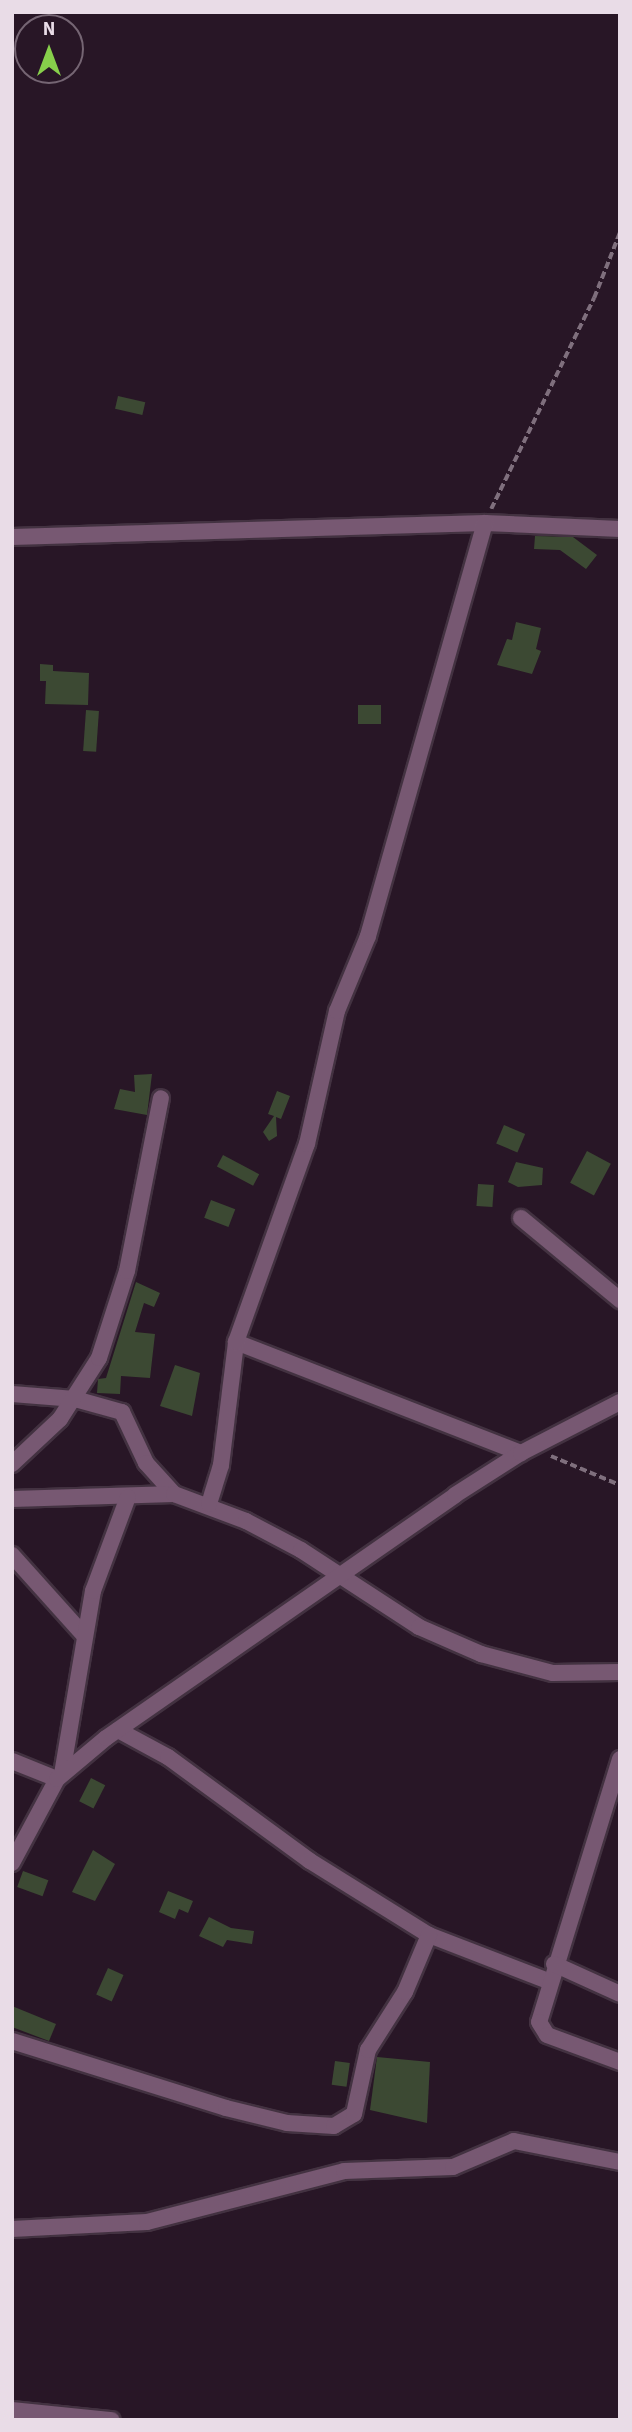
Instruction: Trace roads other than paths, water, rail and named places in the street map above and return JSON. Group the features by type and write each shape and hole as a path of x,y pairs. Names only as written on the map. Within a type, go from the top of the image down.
{"street":[{"path":"209,1504 221,1465 236,1342 307,1144 337,1011 368,936 485,523"},
{"path":"12,537 485,523 620,529"},
{"path":"12,1464 46,1435 75,1399 99,1359 127,1270 161,1098"},
{"path":"521,1218 620,1300"},
{"path":"236,1342 527,1450"},
{"path":"12,1394 75,1399 122,1412 146,1462 174,1494"},
{"path":"60,1776 118,1730 527,1450 620,1402"},
{"path":"12,1499 174,1494 209,1504 301,1550 419,1627 481,1654 553,1673 620,1672"},
{"path":"12,1863 60,1776 83,1634 93,1591 128,1497"},
{"path":"12,1555 83,1634"},
{"path":"118,1730 168,1757 310,1861 429,1935 548,1981"},
{"path":"620,1759 584,1868 570,1930 548,1981 539,2022 542,2031 620,2062"},
{"path":"12,1760 60,1776"},
{"path":"12,2041 226,2108 287,2123 334,2126 354,2114 368,2050 405,1992 429,1935"},
{"path":"554,1964 620,1994"},
{"path":"12,2229 147,2221 344,2171 453,2167 514,2141 620,2162"},
{"path":"12,2410 111,2420"}]}
